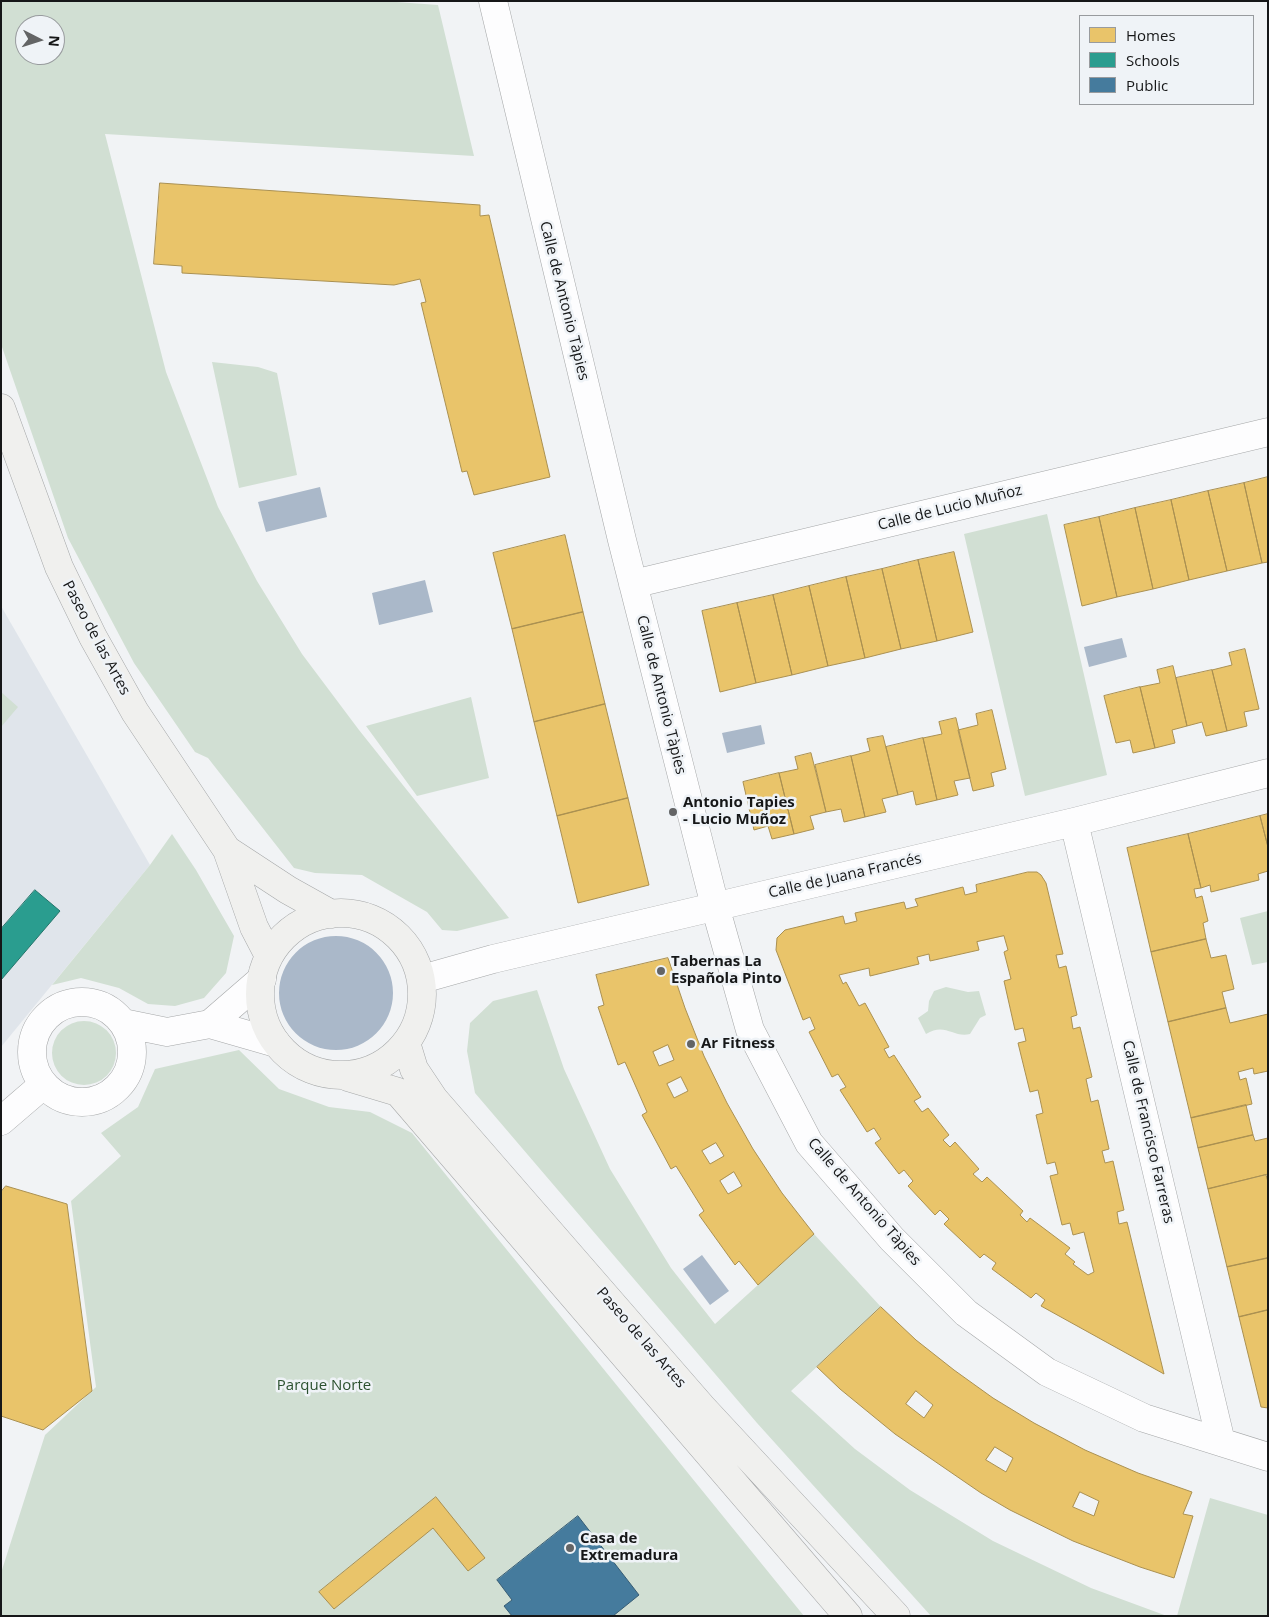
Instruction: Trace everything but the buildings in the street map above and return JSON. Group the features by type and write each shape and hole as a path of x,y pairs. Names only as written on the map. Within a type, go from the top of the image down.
{"main road":[{"name":"Paseo de las Artes","path":"1,408 59,567 93,637 135,712 227,850 254,927 265,967"},
{"name":"Paseo de las Artes","path":"227,850 288,890 332,914"},
{"path":"344,913 371,918 395,932 412,954 422,980 422,1007 414,1033 407,1046 391,1062 374,1070 348,1076 320,1074 295,1062 276,1043 263,1018 260,993 265,967 282,936 299,924 316,916 332,914 344,913"},
{"name":"Paseo de las Artes","path":"407,1046 414,1069 434,1099 701,1406 896,1616"},
{"name":"Paseo de las Artes","path":"348,1076 398,1092 848,1616"}],"street":[{"name":"Calle de Antonio Tàpies","path":"493,1 633,584 715,906 750,1030 809,1143 892,1239 966,1313 1047,1372 1144,1418 1268,1458"},
{"name":"Calle de Lucio Muñoz","path":"633,584 1268,432"},
{"name":"Calle de Juana Francés","path":"422,980 493,959 1074,822 1268,774"},
{"name":"Calle de Francisco Farreras","path":"1074,822 1221,1442"},
{"path":"210,1024 265,967"},
{"path":"87,1001 106,1007 121,1019 129,1032 133,1056 128,1072 115,1090 100,1099 78,1102 61,1098 44,1085 34,1068 32,1047 37,1030 50,1013 68,1003 87,1001"},
{"path":"123,1023 167,1032 210,1024 276,1043"},
{"path":"133,1056 167,1032"},
{"path":"1,1121 44,1085"}],"shaded area":[{"path":"1,606 150,865 1,1047"}],"green space":[{"path":"1,1 383,1 438,5 474,156 105,134 166,372 218,507 257,581 302,654 359,730 509,918 457,931 442,930 427,912 362,875 315,873 294,868 208,758 195,752 134,663 68,538 2,347"},
{"path":"212,362 258,367 277,373 297,475 239,488"},
{"path":"1047,514 1107,775 1025,796 964,534"},
{"path":"1,692 18,707 1,727"},
{"path":"471,697 489,778 417,796 366,726"},
{"path":"172,834 196,870 234,936 226,973 204,998 175,1006 148,1004 119,988 81,978 52,985 150,865"},
{"path":"1268,911 1268,962 1252,965 1240,918"},
{"path":"946,987 968,992 979,991 986,1015 980,1018 970,1034 964,1035 938,1030 926,1034 918,1018 928,1011 929,1001 934,991"},
{"path":"537,990 564,1069 610,1169 671,1268 715,1324 814,1234 881,1307 791,1391 855,1449 910,1490 993,1541 1091,1588 1167,1616 931,1616 757,1423 475,1093 467,1051 470,1023 493,1001"},
{"path":"84,1021 102,1027 110,1035 116,1053 110,1071 102,1079 84,1085 66,1079 58,1071 52,1053 58,1035 66,1027"},
{"name":"Parque Norte","path":"239,1050 279,1089 329,1107 370,1112 412,1133 804,1616 1,1616 1,1573 45,1435 96,1387 71,1201 121,1156 101,1133 138,1107 155,1069"},
{"path":"1210,1498 1268,1515 1268,1616 1177,1616"}],"water":[{"path":"320,487 327,517 266,532 258,502"},
{"path":"425,580 433,612 379,625 372,593"},
{"path":"1122,638 1127,657 1089,667 1084,647"},
{"path":"761,725 765,744 727,753 722,733"},
{"path":"336,936 358,940 377,952 389,971 393,993 389,1015 377,1034 358,1046 336,1050 314,1046 295,1034 283,1015 279,993 283,971 295,952 314,940"},
{"path":"702,1255 729,1291 710,1305 683,1269"}],"place":[{"name":"Antonio Tapies - Lucio Muñoz","path":"673,812"},
{"name":"Tabernas La Española Pinto","path":"661,971"},
{"name":"Ar Fitness","path":"691,1044"},
{"name":"Casa de Extremadura","path":"570,1548"}]}
